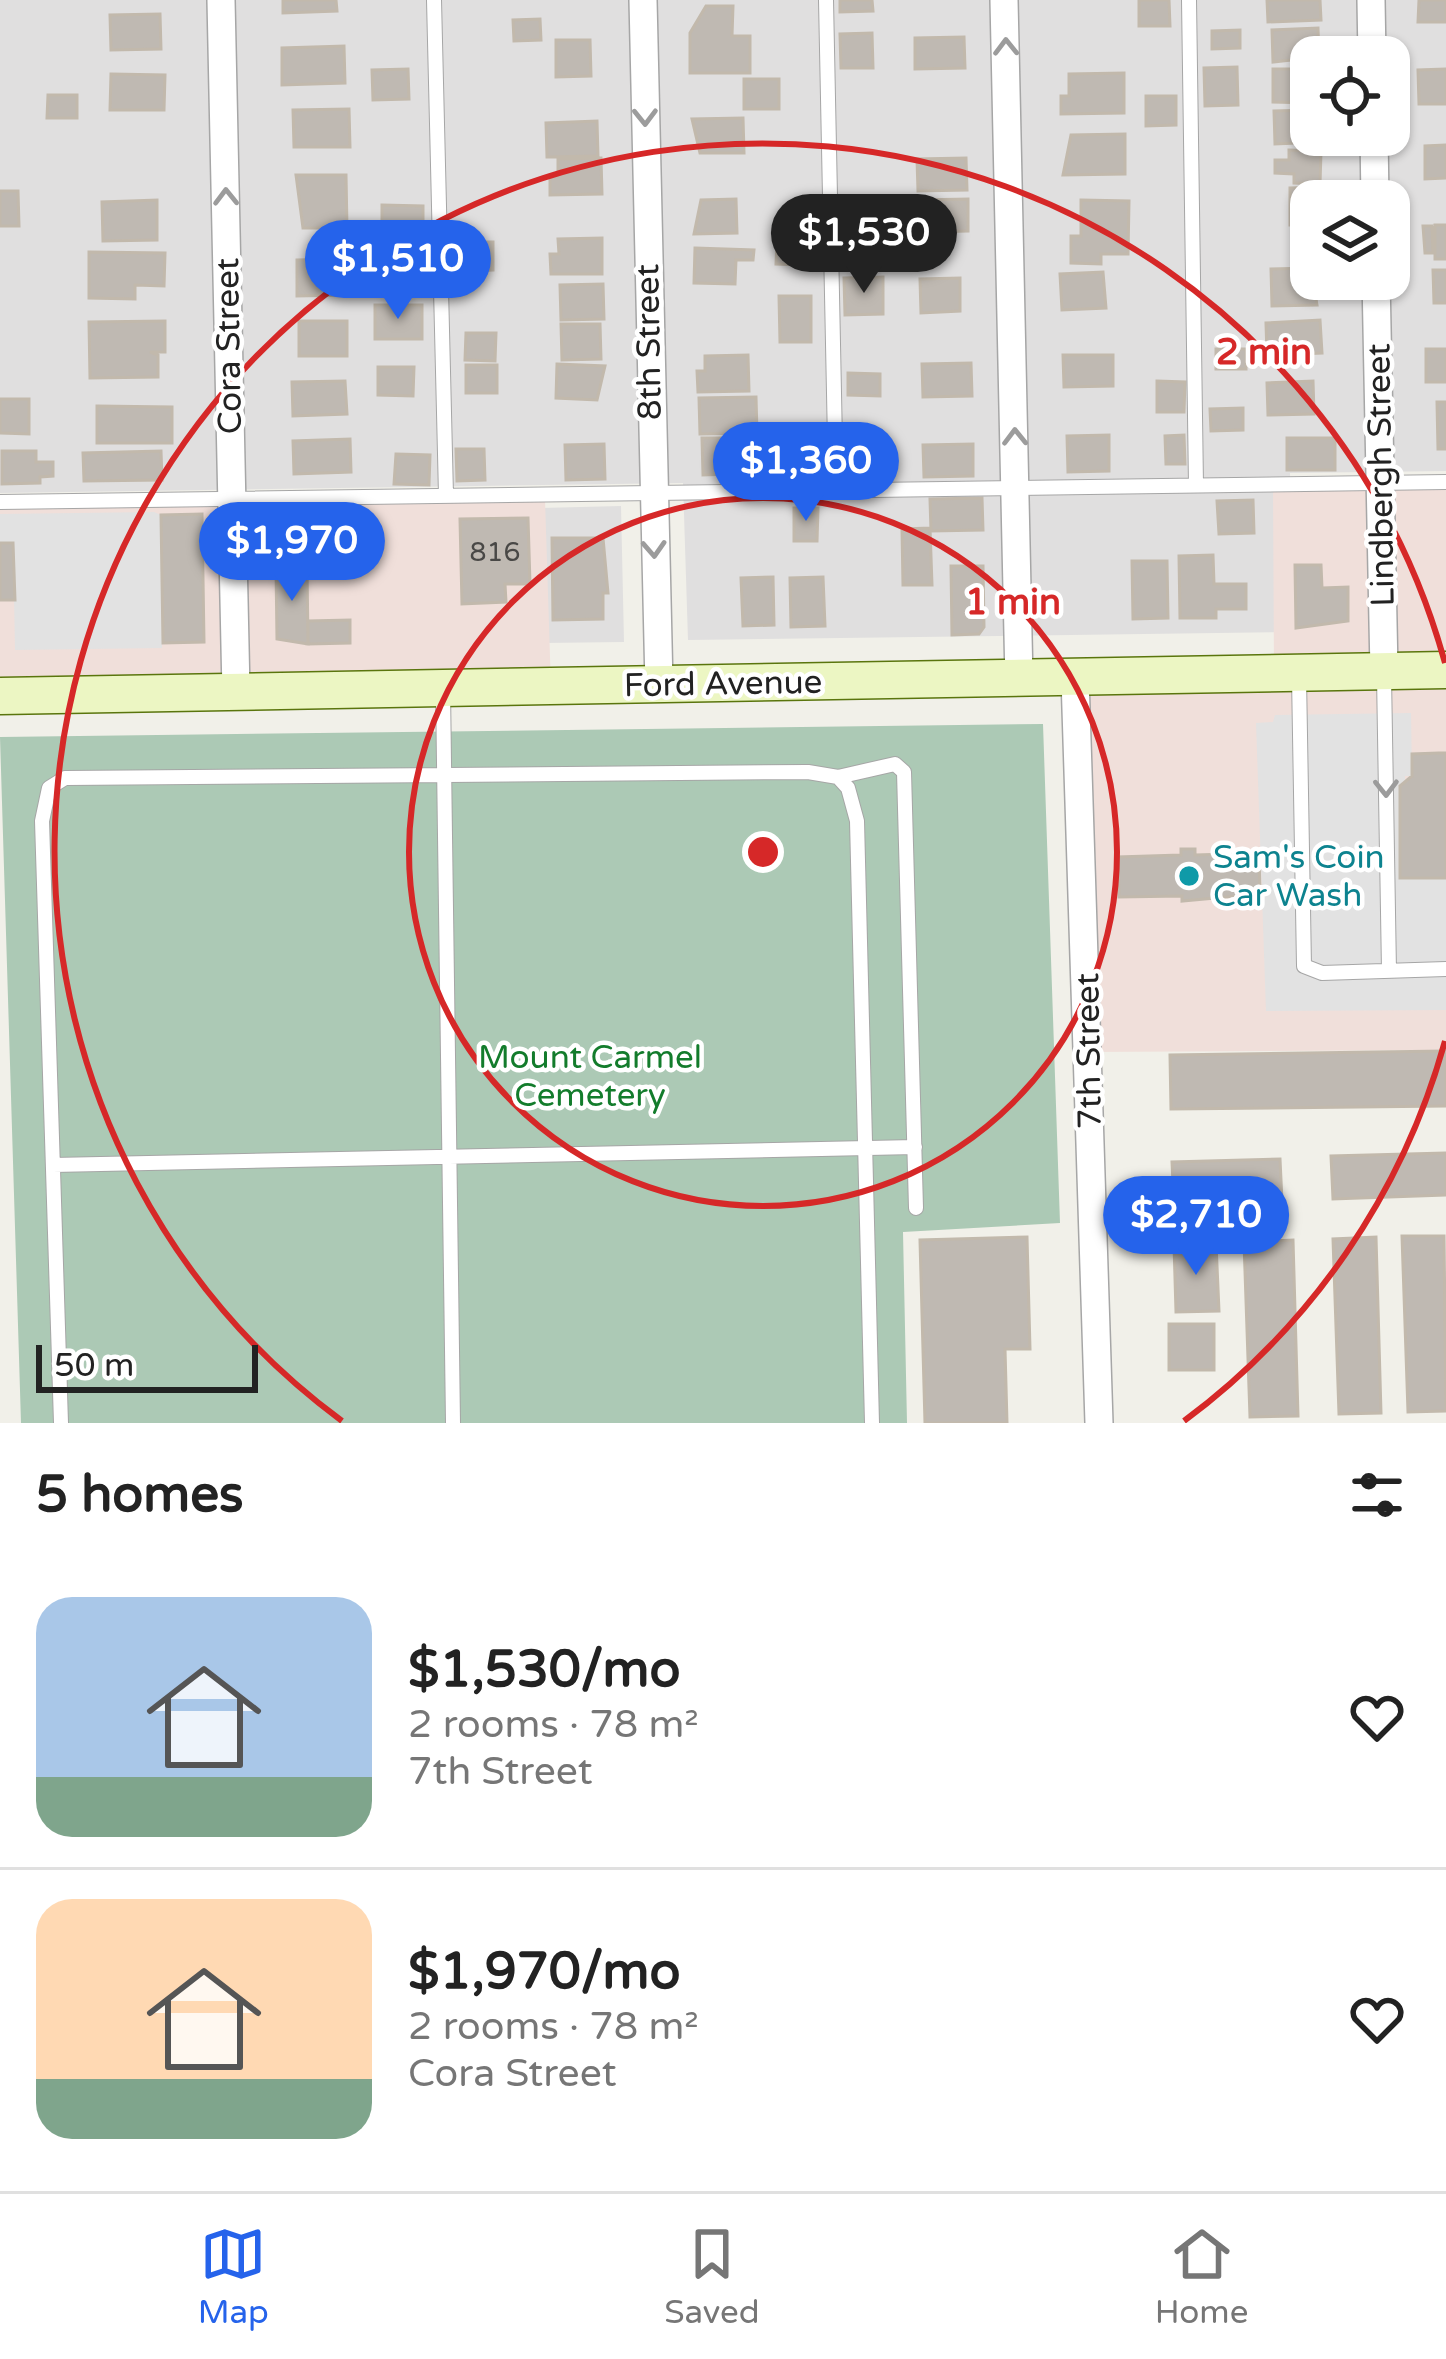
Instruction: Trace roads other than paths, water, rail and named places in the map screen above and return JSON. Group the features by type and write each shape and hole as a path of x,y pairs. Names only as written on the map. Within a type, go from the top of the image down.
{"main road":[{"name":"Ford Avenue","path":"0,696 1446,670"}],"street":[{"name":"Cora Street","path":"221,0 236,692"},
{"name":"8th Street","path":"643,0 659,685"},
{"path":"1004,0 1019,680"},
{"path":"1371,0 1372,36"},
{"name":"Lindbergh Street","path":"1376,300 1384,671"},
{"name":"7th Street","path":"1075,678 1099,1423"}],"lane":[{"path":"434,0 446,496"},
{"path":"826,0 836,490"},
{"path":"1190,0 1196,485"},
{"path":"0,502 1446,482"},
{"path":"1384,671 1389,971"},
{"path":"1298,674 1304,966 1322,973 1446,969"},
{"path":"443,689 453,1423"},
{"path":"61,1423 42,821 49,788 65,778 808,772 838,777 895,764 904,772 916,1208"},
{"path":"838,777 848,788 857,821 872,1423"},
{"path":"52,1165 915,1147"}],"place":[{"name":"Sam's Coin Car Wash","path":"1189,876"}],"park label":[{"name":"Mount Carmel Cemetery","path":"590,1076"}]}
